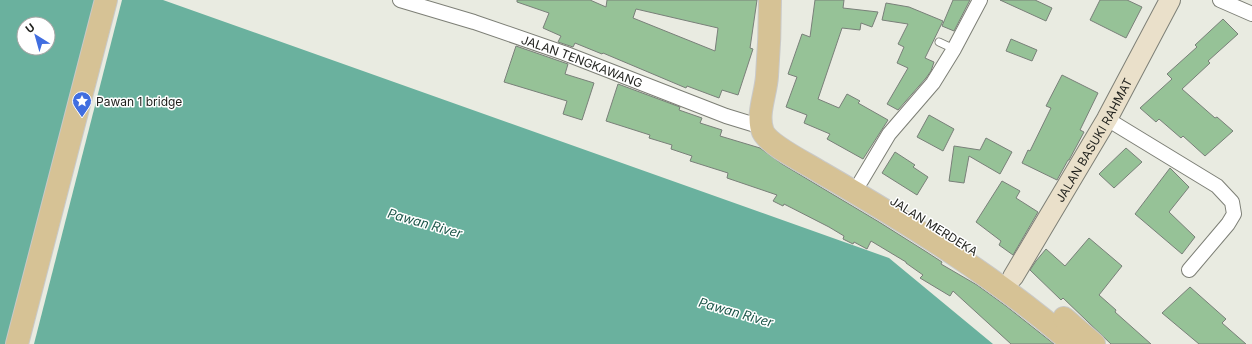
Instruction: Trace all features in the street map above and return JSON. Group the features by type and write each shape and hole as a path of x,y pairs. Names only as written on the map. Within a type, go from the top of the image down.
{"main road":[{"path":"18,344 106,0"},
{"path":"764,120 770,0"},
{"name":"JALAN MERDEKA","path":"764,120 776,127 783,135 968,246 1013,277 1094,344"},
{"name":"JALAN MERDEKA","path":"764,120 765,136 774,144 865,198 952,254 1007,291 1073,344"}],"street":[{"name":"JALAN TENGKAWANG","path":"400,0 474,22 564,54 726,116 764,120"},
{"path":"861,181 889,134 933,83 954,49 980,0"},
{"name":"JALAN BASUKI RAHMAT","path":"1013,277 1106,119 1170,0"},
{"path":"1220,0 1252,14"},
{"path":"1106,119 1217,186 1232,202 1234,214 1228,224 1189,270"}],"lane":[{"path":"939,42 954,49"}],"water":[{"name":"Pawan River","path":"0,0 163,0 889,258 993,344 0,344"}],"pier":[{"path":"100,0 122,0 34,344 12,344"}],"building":[{"path":"517,0 590,0 606,7 607,0 757,0 750,48 753,49 738,95 722,90 719,98 687,86 686,88 603,53 602,54 575,43 573,47 558,42 561,36 543,28 549,13 517,2","holes":["636,9 718,28 715,51 633,18"]},
{"path":"815,0 844,0 843,8 878,12 872,27 861,23 860,30 842,28 818,99 839,108 847,94 860,101 858,103 888,120 863,159 827,139 830,134 804,123 807,115 786,107 797,77 788,74 802,34 810,37"},
{"path":"953,0 970,0 954,31 942,26"},
{"path":"1000,0 1035,0 1052,8 1046,21"},
{"path":"1100,0 1127,0 1142,7 1126,38 1090,20"},
{"path":"886,3 909,7 943,21 925,58 934,62 931,71 898,110 887,104 908,68 897,63 904,47 898,44 908,24 882,20"},
{"path":"1223,19 1238,34 1208,61 1210,63 1182,89 1215,118 1217,117 1233,131 1205,156 1183,136 1181,138 1159,119 1156,122 1140,108 1172,79 1167,74 1197,47 1195,45"},
{"path":"1011,39 1037,50 1032,61 1006,51"},
{"path":"516,46 568,64 565,74 594,83 582,120 563,114 567,101 504,82"},
{"path":"1062,75 1098,93 1080,130 1084,132 1057,180 1022,163 1028,150 1030,151 1051,108 1046,106"},
{"path":"618,84 680,107 679,110 702,118 700,123 722,130 720,136 760,148 782,164 879,222 942,262 941,264 977,285 1054,344 1011,344 953,291 950,296 920,278 923,275 906,262 871,241 867,249 854,242 853,244 843,239 844,236 829,227 784,204 783,206 773,201 777,195 727,178 728,173 690,161 692,156 671,149 672,145 649,138 650,135 606,121"},
{"path":"929,115 954,129 943,151 917,137"},
{"path":"986,138 1012,152 1000,174 969,156 964,183 949,181 954,146 980,150"},
{"path":"1126,148 1142,162 1114,188 1099,174"},
{"path":"895,152 915,165 913,167 928,177 917,195 882,173"},
{"path":"1170,168 1189,187 1169,212 1195,237 1182,254 1135,214"},
{"path":"1002,181 1020,191 1016,198 1038,212 1013,255 999,245 1001,241 976,222"},
{"path":"1089,238 1122,266 1099,295 1116,310 1115,312 1151,344 1111,344 1063,298 1061,300 1030,270 1046,249 1065,266"},
{"path":"1190,287 1226,319 1222,323 1246,344 1199,344 1162,313"}],"place":[{"name":"Pawan 1 bridge","path":"82,118"}]}
